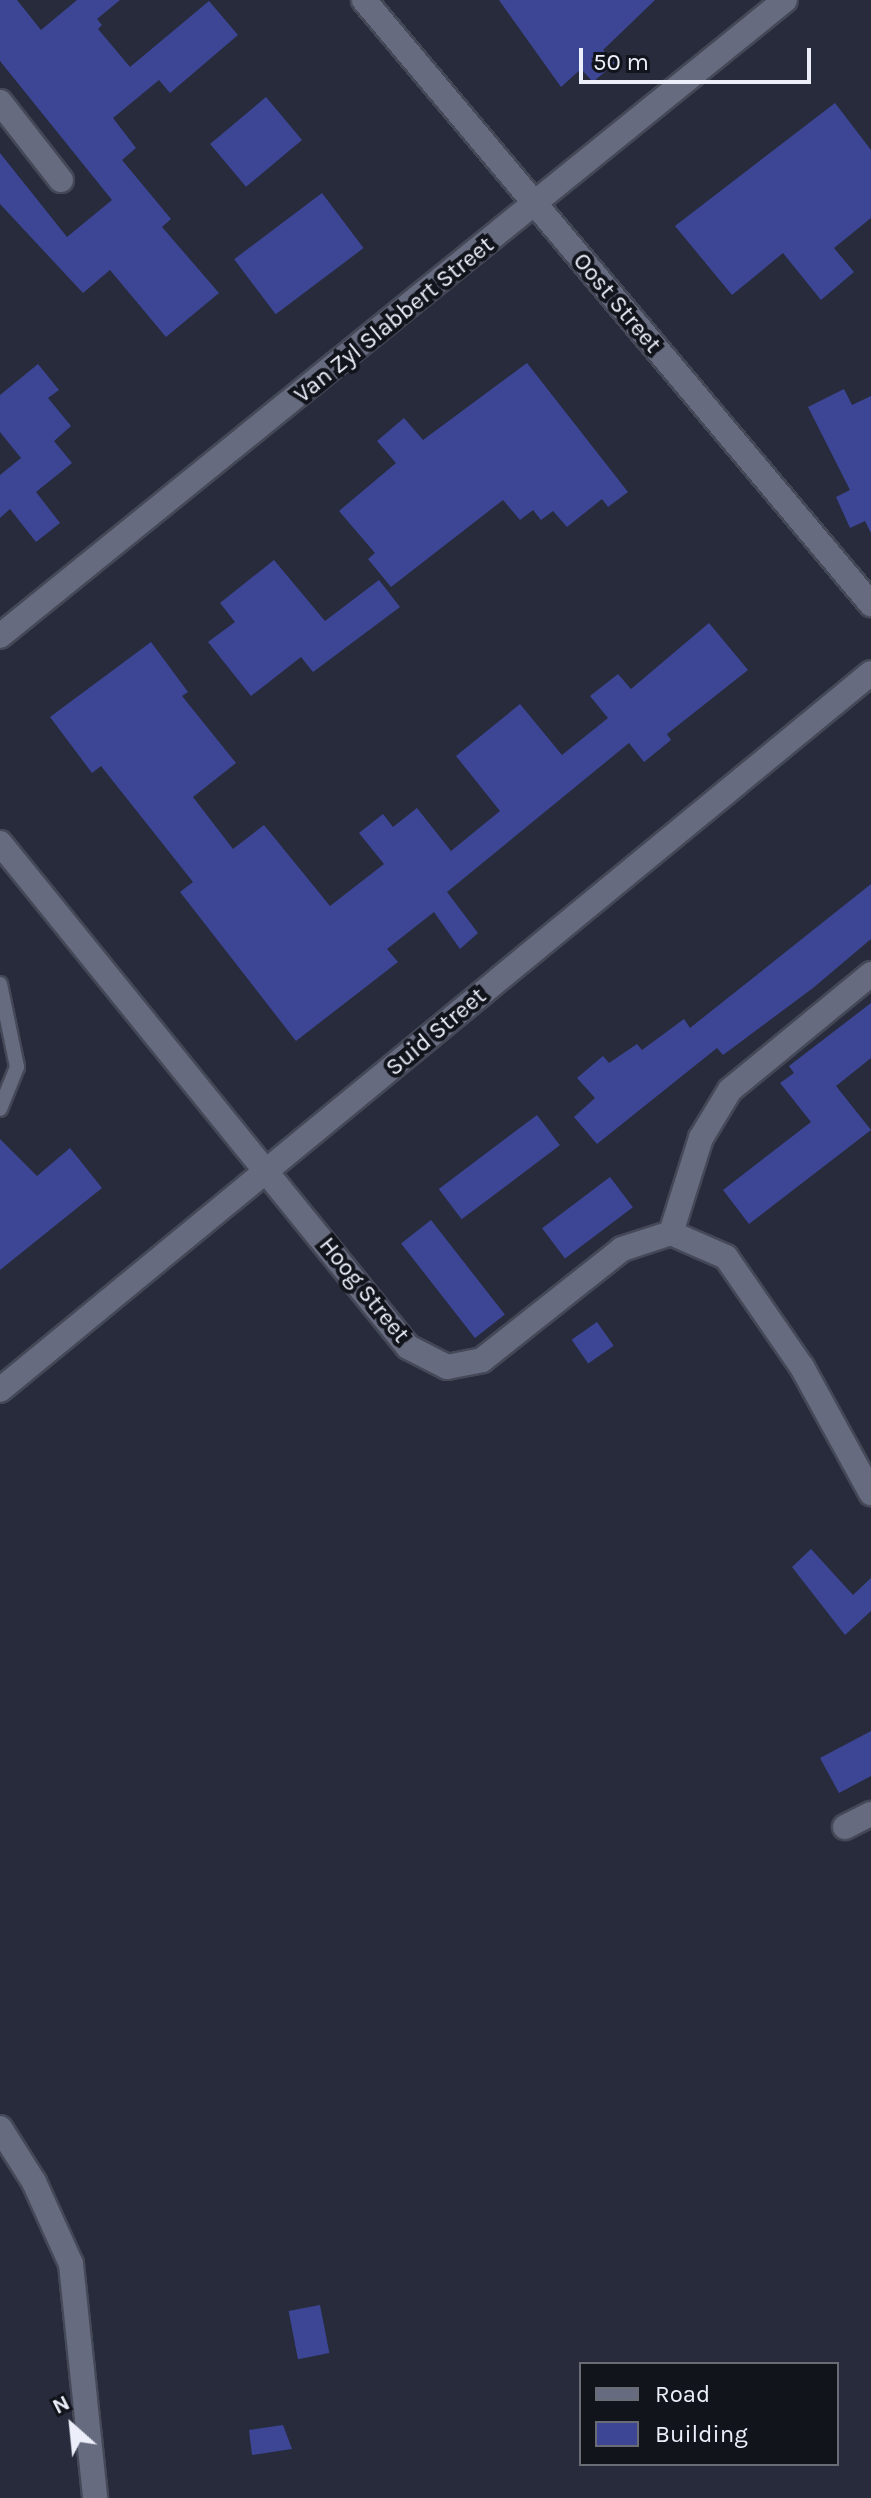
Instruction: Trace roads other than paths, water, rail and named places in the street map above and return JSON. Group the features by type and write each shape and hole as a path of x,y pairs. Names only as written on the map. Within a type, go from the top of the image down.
{"street":[{"name":"Oost Street","path":"364,0 871,604"},
{"name":"Van Zyl Slabbert Street","path":"0,636 536,207 785,0"},
{"path":"0,102 61,180"},
{"name":"Suid Street","path":"0,1390 871,673"},
{"name":"Hoog Street","path":"0,843 408,1347 447,1367 482,1360 622,1249 671,1233"},
{"path":"871,974 730,1090 701,1138 671,1233 726,1257 802,1367 871,1493"},
{"path":"845,1827 871,1814"},
{"path":"0,2128 34,2182 71,2264 95,2498"}],"lane":[{"path":"0,1109 17,1067 1,993"}]}
